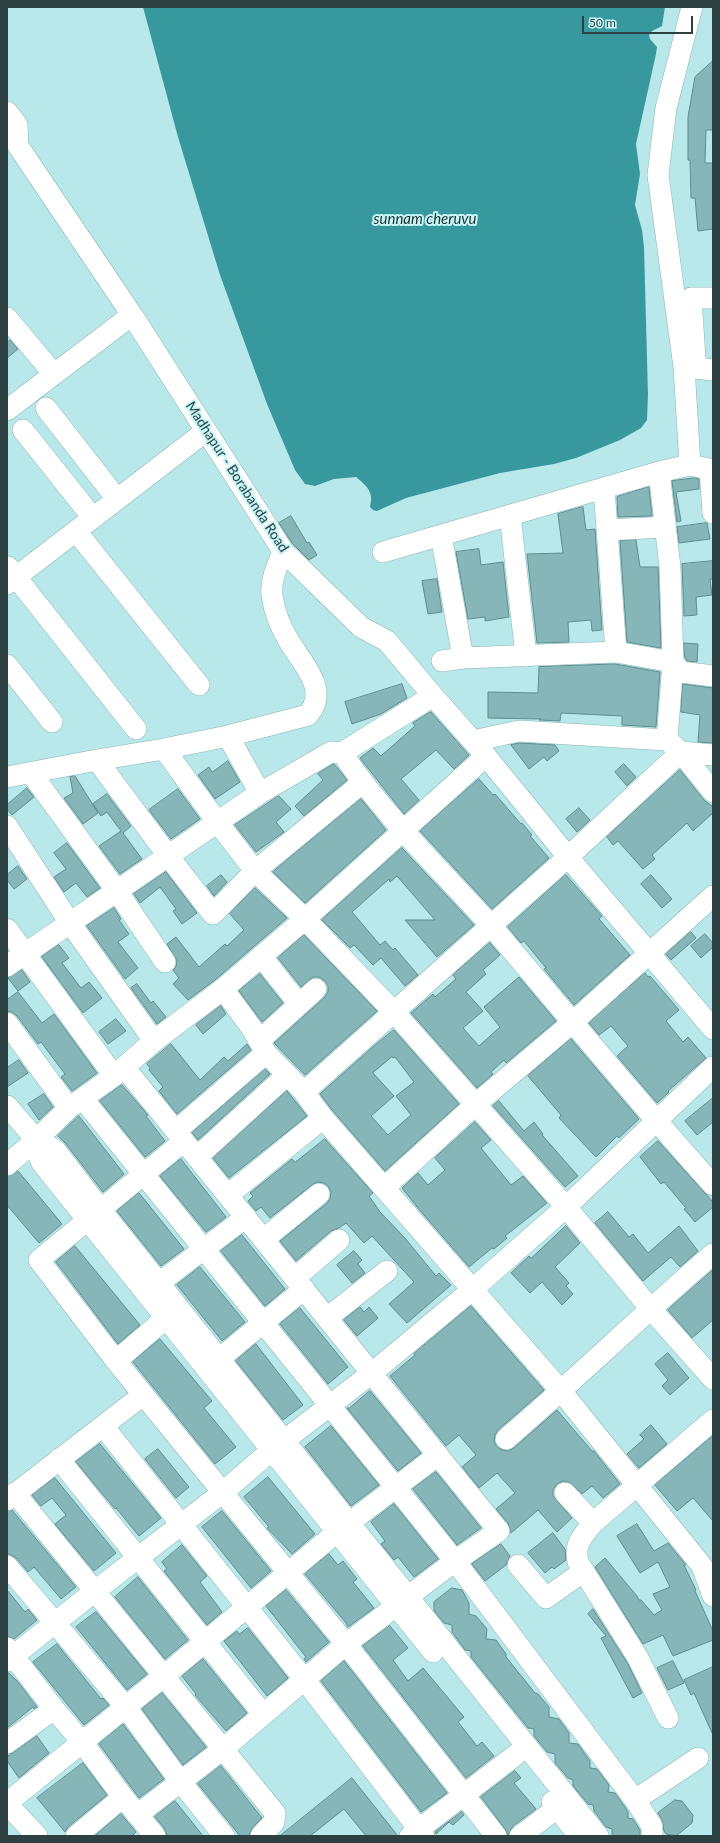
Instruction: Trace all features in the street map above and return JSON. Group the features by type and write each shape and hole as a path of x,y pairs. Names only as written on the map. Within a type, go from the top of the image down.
{"street":[{"path":"690,465 684,367 658,175 666,108 692,7"},
{"name":"Madhapur - Borabanda Road","path":"7,112 16,125 12,143 132,315 285,552 361,627 388,641 433,696 480,748 568,857 713,1029"},
{"path":"687,425 696,419 699,414 705,369 691,298 713,298"},
{"path":"7,410 53,373 132,315"},
{"path":"7,318 53,373"},
{"path":"46,408 117,499"},
{"path":"23,430 93,518"},
{"path":"136,729 10,576 76,531 206,431"},
{"path":"383,552 659,472 690,465 712,470 713,513"},
{"path":"659,472 670,567 674,746 713,792"},
{"path":"604,488 616,652"},
{"path":"510,515 526,656"},
{"path":"607,530 665,527"},
{"path":"76,531 199,685"},
{"path":"441,535 464,658"},
{"path":"7,777 228,736 308,715 316,701 316,689 313,679 284,632 277,615 272,596 272,587 285,552"},
{"path":"442,661 464,658 616,652 673,662 681,672 713,676"},
{"path":"7,665 52,722"},
{"path":"7,966 218,824 260,793 331,752 342,753 433,696"},
{"path":"7,1164 38,1142 76,1103 223,989 305,919 404,831 480,748 519,731 674,746 713,755"},
{"path":"228,736 260,793"},
{"path":"304,1092 568,857 674,746"},
{"path":"164,749 218,824 255,871 305,919 394,1012 566,1207 650,1308 713,1379"},
{"path":"342,753 362,784 491,926 655,1120 713,1185"},
{"path":"97,760 168,857 213,914 255,871 362,784"},
{"path":"31,773 117,891 165,962"},
{"path":"11,839 154,1041"},
{"path":"384,1188 476,1104 573,1022 713,896"},
{"path":"7,929 25,954 119,1071 180,1136 499,1531 455,1560 346,1644 262,1714 223,1749 137,1815"},
{"path":"261,956 299,1004"},
{"path":"223,989 251,1027 263,1047 304,1092 323,1118 561,1391 702,1566 712,1591"},
{"path":"316,989 299,1004 263,1047 143,1174 39,1260 116,1361 346,1644 496,1836"},
{"path":"7,1023 76,1103 143,1174 455,1560 635,1800 652,1826 652,1836"},
{"path":"155,1836 123,1797 82,1742 9,1655 55,1622 222,1493 329,1405 372,1373 473,1289 566,1207 655,1120 713,1067"},
{"path":"197,1157 287,1075"},
{"path":"7,1106 38,1142 56,1151 95,1215 166,1318 278,1446 521,1751 598,1836"},
{"path":"228,1196 323,1118"},
{"path":"264,1240 319,1194"},
{"path":"95,1215 159,1283 219,1359 278,1446"},
{"path":"159,1283 246,1217"},
{"path":"219,1359 263,1322 338,1240"},
{"path":"506,1439 561,1391 650,1308 713,1254"},
{"path":"327,1318 387,1271"},
{"path":"116,1361 166,1318"},
{"path":"143,1395 11,1496 95,1591 275,1813 274,1822 261,1836"},
{"path":"668,1718 638,1658 578,1562 576,1551 581,1537 593,1523 713,1420"},
{"path":"103,1426 304,1679 418,1834 464,1795 521,1751"},
{"path":"37,1836 7,1803 206,1642 247,1606 343,1528 438,1455"},
{"path":"59,1459 262,1714"},
{"path":"565,1493 593,1523"},
{"path":"518,1565 546,1598 584,1571"},
{"path":"7,1566 125,1706 180,1781 224,1836"},
{"path":"7,1742 54,1708"},
{"path":"521,1751 557,1808 579,1836"},
{"path":"635,1800 698,1758"},
{"path":"76,1836 123,1797"},
{"path":"520,1836 557,1808"}],"water":[{"name":"sunnam cheruvu","path":"143,7 665,7 662,26 652,31 649,35 650,39 657,47 636,144 640,174 635,205 642,230 644,247 648,395 647,420 641,428 620,440 576,458 554,464 500,473 406,498 377,511 370,507 371,497 369,490 356,477 334,479 315,486 305,484 295,470 267,404 220,275 178,137"}],"building":[{"path":"713,61 713,130 706,130 705,163 713,163 713,229 698,231 695,198 691,198 690,160 688,160 688,117 695,77"},
{"path":"10,340 18,349 7,358 7,343"},
{"path":"695,478 699,479 699,489 676,492 681,521 677,522 672,481"},
{"path":"649,487 652,516 618,517 617,497"},
{"path":"583,507 586,530 595,529 602,630 592,631 591,620 568,622 569,642 537,643 527,554 563,553 558,514"},
{"path":"291,516 307,543 309,542 317,555 309,560 292,543 279,523"},
{"path":"707,523 710,539 679,543 677,527"},
{"path":"636,540 640,567 658,567 661,648 627,642 620,541"},
{"path":"479,549 481,565 503,562 509,617 485,621 485,617 468,619 456,552"},
{"path":"713,561 713,579 710,579 712,595 696,597 697,615 684,616 682,564"},
{"path":"437,579 442,612 428,614 422,581"},
{"path":"684,643 698,644 697,662 687,661 685,658"},
{"path":"615,664 660,672 656,727 622,725 622,716 561,713 560,721 539,720 541,719 488,718 488,692 538,693 539,667"},
{"path":"402,684 407,698 381,714 352,724 345,702"},
{"path":"683,684 713,688 713,743 698,742 700,715 681,712"},
{"path":"431,712 469,755 454,769 436,750 401,779 419,800 404,814 360,758 373,748 381,756 415,726 413,723"},
{"path":"520,743 555,745 559,751 547,761 544,757 529,769 511,745"},
{"path":"228,761 240,782 215,799 198,775 209,767 212,772"},
{"path":"334,764 347,780 304,816 295,806 323,780 318,774"},
{"path":"624,764 636,777 627,786 615,772"},
{"path":"680,770 704,800 713,807 713,813 693,831 687,823 652,855 655,859 643,869 618,841 613,845 607,837"},
{"path":"75,776 98,813 83,824 64,798 73,793 70,777"},
{"path":"479,779 493,795 495,794 521,824 522,823 532,835 530,836 549,858 492,909 420,831"},
{"path":"27,788 34,797 12,815 7,809 7,805"},
{"path":"178,789 200,819 171,839 149,810"},
{"path":"107,794 131,826 123,833 142,859 120,874 99,846 121,831 107,812 101,816 93,804"},
{"path":"279,796 291,809 276,822 284,832 256,852 235,825"},
{"path":"361,799 386,830 305,903 273,872"},
{"path":"579,808 590,820 577,832 566,819"},
{"path":"67,843 100,888 87,897 76,883 64,892 54,877 66,869 54,853"},
{"path":"402,848 474,925 437,957 405,920 435,920 397,876 390,882 389,879 352,912 380,945 385,941 393,950 395,948 418,975 405,986 381,958 373,965 354,945 350,948 322,920"},
{"path":"18,866 27,879 14,889 7,880 7,875"},
{"path":"166,872 197,913 182,924 173,911 176,909 160,887 140,903 134,894"},
{"path":"221,875 227,882 214,896 207,886"},
{"path":"566,875 602,916 599,919 630,955 574,1005 544,969 546,968 524,941 521,943 508,927"},
{"path":"651,875 672,899 662,908 641,884"},
{"path":"255,888 287,918 215,980 188,1000 173,984 179,978 173,970 176,967 177,961 167,944 176,937 199,967 225,944 227,946 244,930 230,914"},
{"path":"114,908 121,919 119,920 129,934 118,942 138,968 125,979 87,926"},
{"path":"691,932 696,938 671,960 666,954"},
{"path":"705,934 713,943 713,947 701,958 691,946"},
{"path":"304,935 377,1011 305,1075 274,1043 324,998 328,992 328,986 325,981 319,977 313,977 301,987 278,958"},
{"path":"490,943 500,955 483,970 486,974 466,992 483,1011 463,1028 479,1046 500,1027 484,1007 519,977 556,1021 506,1063 504,1060 491,1072 493,1074 477,1088 411,1013 433,994 435,997 456,979 453,975"},
{"path":"59,945 69,958 62,963 81,988 89,982 102,998 83,1013 42,957"},
{"path":"22,970 30,982 18,991 8,978"},
{"path":"645,973 648,977 650,976 679,1010 666,1021 683,1042 688,1037 706,1058 668,1091 669,1092 657,1103 617,1056 628,1046 611,1026 599,1035 589,1023"},
{"path":"260,974 283,1003 262,1022 239,991"},
{"path":"137,984 151,1003 153,1001 166,1017 157,1024 131,988"},
{"path":"18,992 42,1023 54,1014 97,1073 72,1091 61,1077 65,1074 41,1042 38,1044 17,1016 12,1012 7,1011 7,1000"},
{"path":"221,1006 226,1014 203,1034 196,1025"},
{"path":"116,1019 126,1031 108,1044 99,1032"},
{"path":"394,1030 459,1104 385,1171 320,1094","holes":["392,1057 395,1057 414,1082 396,1096 411,1115 388,1135 371,1116 394,1096 373,1073"]},
{"path":"571,1039 639,1119 619,1138 617,1136 596,1157 559,1118 561,1115 528,1076"},
{"path":"171,1044 200,1080 224,1057 228,1061 247,1044 251,1050 177,1114 159,1091 163,1087 149,1070 150,1068 147,1064"},
{"path":"19,1060 28,1073 7,1087 7,1068"},
{"path":"265,1069 270,1074 198,1140 192,1133"},
{"path":"122,1085 148,1115 146,1116 165,1141 145,1157 100,1101"},
{"path":"287,1091 307,1116 229,1178 213,1158"},
{"path":"44,1094 53,1107 39,1120 28,1104"},
{"path":"713,1098 713,1122 697,1135 685,1121"},
{"path":"499,1101 524,1131 534,1122 543,1134 542,1135 578,1176 565,1187 493,1106"},
{"path":"79,1116 124,1174 103,1192 66,1144 58,1136"},
{"path":"475,1122 491,1140 481,1148 511,1185 523,1176 547,1203 505,1236 507,1238 494,1249 492,1248 469,1267 402,1188 418,1173 428,1185 445,1170 435,1158"},
{"path":"325,1139 373,1193 369,1196 380,1212 404,1237 436,1276 439,1273 451,1285 407,1323 389,1304 414,1282 372,1236 364,1243 346,1223 331,1231 296,1261 280,1241 327,1203 330,1199 331,1192 328,1186 324,1183 317,1182 270,1218 261,1207 256,1211 248,1201 253,1196 250,1193 292,1159 295,1162"},
{"path":"658,1141 713,1202 713,1207 695,1222 684,1209 686,1208 664,1182 661,1184 640,1157"},
{"path":"181,1159 226,1217 206,1232 160,1176"},
{"path":"18,1171 62,1224 39,1243 7,1205 7,1177"},
{"path":"139,1193 184,1249 161,1266 117,1211"},
{"path":"608,1212 629,1237 633,1234 648,1253 679,1226 698,1251 680,1267 671,1257 643,1281 595,1223"},
{"path":"566,1226 580,1243 555,1267 569,1283 566,1286 573,1294 562,1305 542,1282 530,1293 511,1273 529,1256 531,1258"},
{"path":"242,1235 285,1289 265,1306 221,1251"},
{"path":"75,1246 140,1325 118,1344 56,1262"},
{"path":"354,1251 362,1260 358,1264 365,1273 352,1283 337,1265"},
{"path":"200,1267 245,1322 222,1341 177,1285"},
{"path":"713,1270 713,1320 692,1338 668,1310"},
{"path":"471,1306 544,1390 498,1430 494,1441 497,1447 508,1451 514,1448 557,1410 592,1451 594,1451 620,1484 603,1498 592,1486 582,1494 569,1482 563,1481 557,1484 553,1490 553,1496 572,1518 557,1532 538,1510 511,1533 508,1523 496,1509 515,1493 497,1473 479,1488 462,1467 476,1455 459,1435 446,1446 390,1376"},
{"path":"360,1307 364,1312 369,1307 378,1318 357,1336 344,1320"},
{"path":"300,1308 348,1367 328,1384 280,1324"},
{"path":"160,1339 212,1401 204,1408 236,1447 215,1464 133,1362"},
{"path":"256,1344 303,1405 283,1420 236,1361"},
{"path":"668,1353 689,1378 670,1395 662,1386 668,1380 655,1364"},
{"path":"370,1391 421,1453 398,1471 347,1408"},
{"path":"651,1425 667,1444 639,1468 627,1454 644,1439 640,1435"},
{"path":"331,1426 379,1485 351,1506 305,1447"},
{"path":"713,1436 713,1521 693,1498 677,1511 655,1485"},
{"path":"100,1444 161,1518 139,1536 76,1462"},
{"path":"158,1449 189,1487 176,1498 145,1459"},
{"path":"436,1472 481,1528 457,1545 413,1489"},
{"path":"268,1477 315,1534 292,1554 267,1528 269,1527 244,1497"},
{"path":"55,1478 116,1553 94,1571 55,1524 66,1515 52,1498 41,1506 32,1495"},
{"path":"394,1504 438,1559 414,1577 398,1557 394,1560 381,1544 385,1541 371,1522"},
{"path":"12,1510 76,1587 61,1599 34,1567 28,1572 16,1558 7,1553 7,1512"},
{"path":"222,1511 271,1571 251,1588 202,1527"},
{"path":"637,1524 654,1551 668,1543 686,1565 684,1565 713,1631 713,1640 673,1656 663,1635 643,1644 595,1567 605,1558 639,1600 641,1600 654,1615 662,1610 653,1594 670,1587 658,1562 640,1573 617,1536"},
{"path":"553,1533 565,1549 566,1560 554,1569 552,1567 545,1573 528,1553"},
{"path":"501,1544 510,1556 506,1565 485,1581 472,1564"},
{"path":"182,1545 207,1576 200,1582 222,1612 207,1625 164,1571 167,1569 162,1562"},
{"path":"329,1554 338,1565 343,1561 357,1579 353,1582 374,1608 348,1627 305,1574"},
{"path":"138,1577 188,1640 165,1659 115,1597"},
{"path":"452,1588 462,1590 469,1603 469,1614 476,1616 487,1629 486,1639 496,1640 506,1654 506,1657 535,1693 538,1694 549,1707 549,1717 559,1719 569,1733 569,1743 578,1744 590,1761 590,1768 597,1769 609,1785 608,1792 615,1793 625,1807 628,1812 628,1818 633,1819 640,1830 640,1836 612,1836 612,1829 606,1827 594,1811 593,1805 588,1804 573,1786 573,1780 568,1778 555,1763 555,1754 547,1752 534,1736 534,1729 528,1728 471,1657 471,1651 465,1650 452,1632 452,1625 444,1623 434,1611 434,1602"},
{"path":"7,1590 25,1612 28,1609 37,1620 14,1639 7,1636"},
{"path":"286,1590 329,1642 306,1662 304,1659 306,1657 266,1606"},
{"path":"593,1609 628,1664 642,1693 633,1698 601,1638 606,1636 588,1614"},
{"path":"96,1612 147,1674 127,1690 76,1627"},
{"path":"390,1626 408,1648 393,1660 408,1681 423,1668 464,1717 458,1722 477,1746 482,1742 494,1756 466,1778 363,1646"},
{"path":"248,1628 288,1678 267,1696 224,1641 237,1631 239,1634"},
{"path":"57,1644 101,1699 103,1698 109,1705 84,1725 33,1662"},
{"path":"203,1659 247,1713 226,1731 195,1695 196,1694 182,1676"},
{"path":"344,1661 447,1793 421,1812 321,1681"},
{"path":"673,1661 684,1683 668,1690 657,1668"},
{"path":"713,1667 713,1735 694,1693 691,1695 684,1680"},
{"path":"7,1673 9,1673 18,1682 37,1707 34,1709 33,1707 7,1728"},
{"path":"162,1693 206,1747 183,1765 142,1709"},
{"path":"123,1724 164,1779 139,1798 99,1744"},
{"path":"37,1736 49,1753 19,1778 7,1761 7,1757"},
{"path":"83,1763 107,1795 68,1827 65,1832 37,1798"},
{"path":"221,1766 262,1818 252,1828 249,1836 240,1836 198,1784"},
{"path":"515,1771 521,1778 514,1783 536,1809 513,1826 508,1836 505,1829 481,1797"},
{"path":"352,1778 398,1836 366,1836 344,1809 310,1836 280,1836"},
{"path":"675,1800 682,1801 693,1815 692,1823 676,1836 666,1834 662,1820 658,1813"},
{"path":"175,1801 203,1836 167,1836 164,1828 155,1817"},
{"path":"462,1812 464,1815 453,1825 449,1822 436,1834 435,1832"},
{"path":"121,1814 136,1832 132,1836 95,1836"}]}
